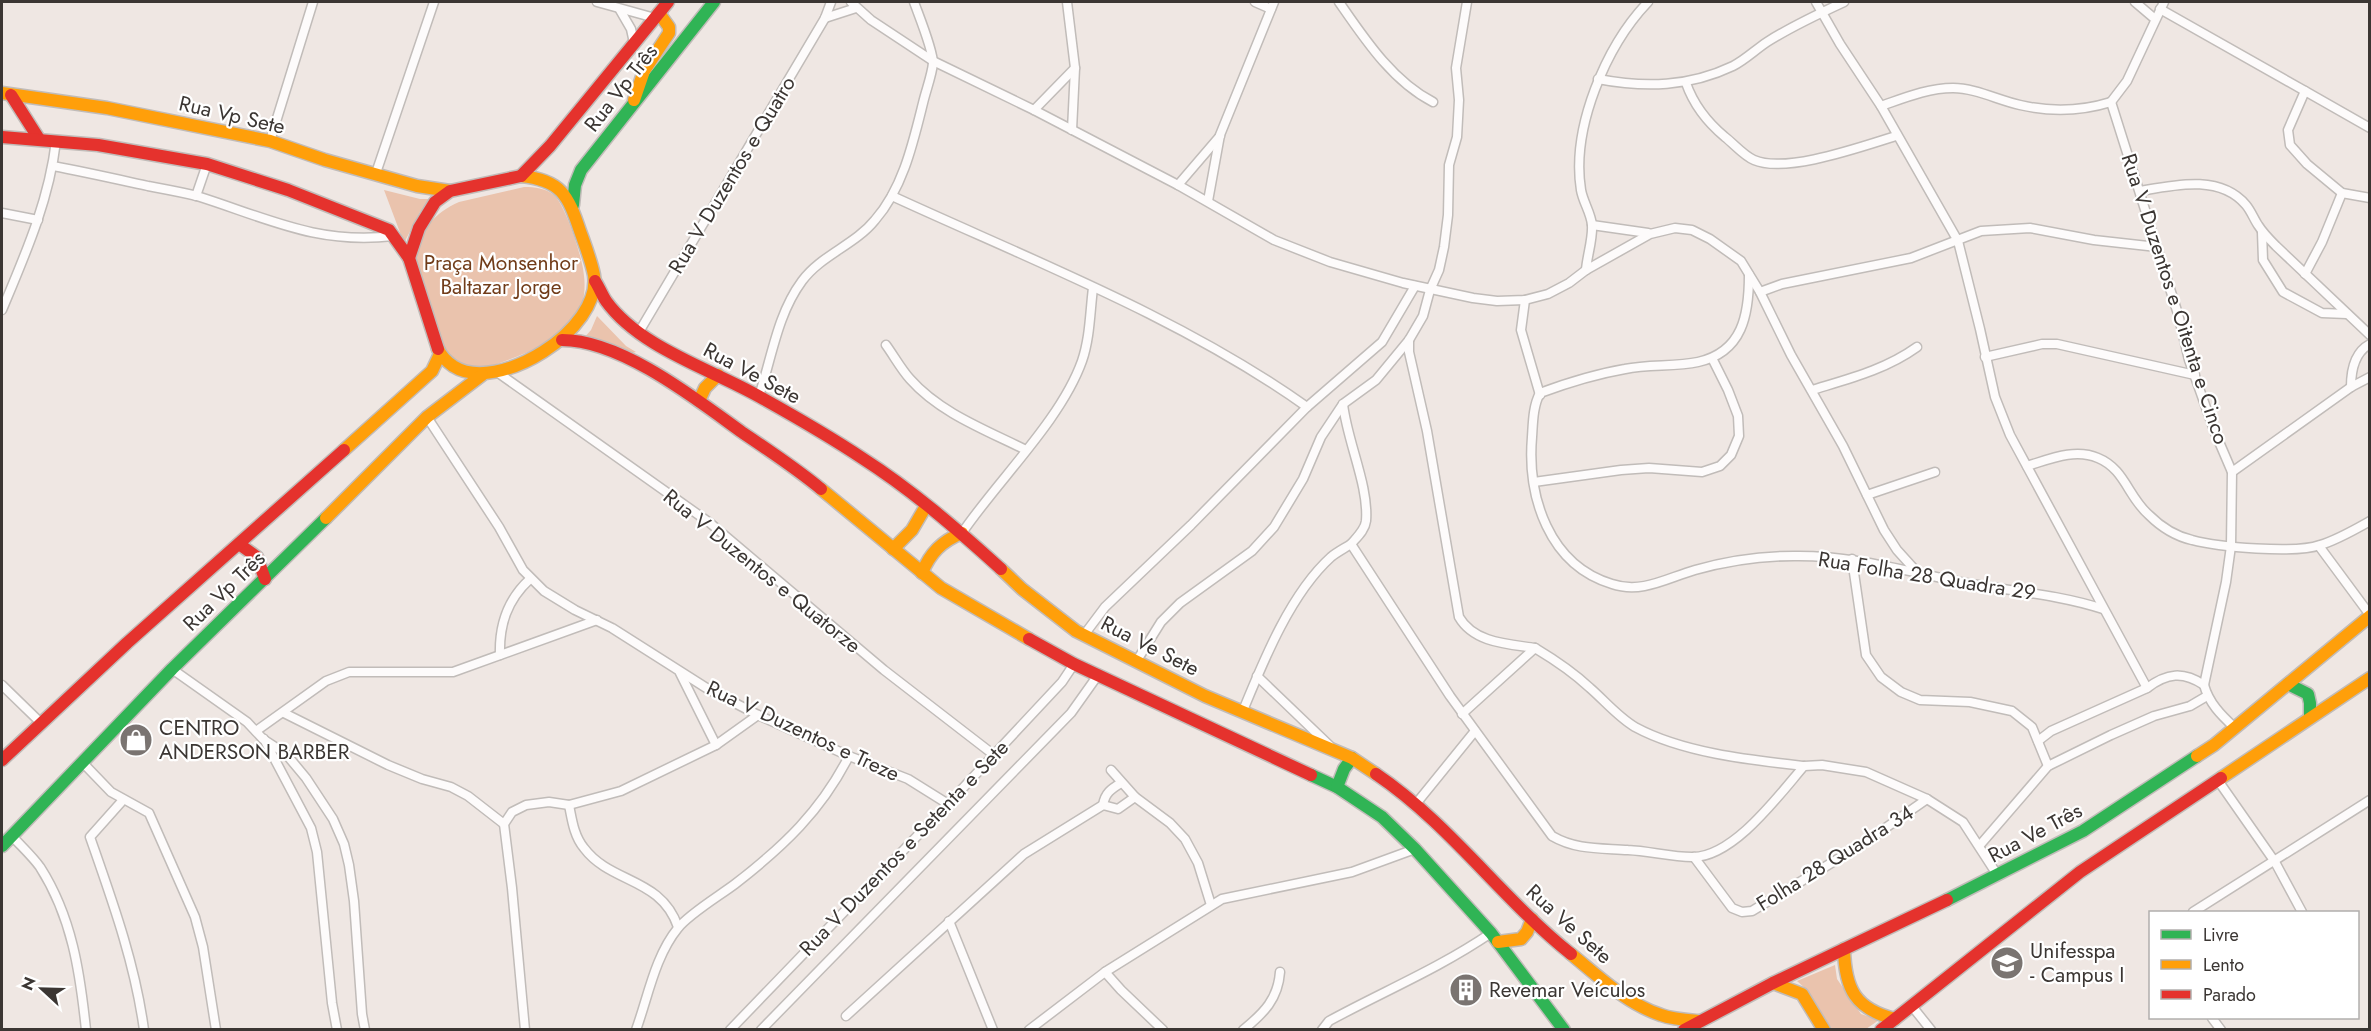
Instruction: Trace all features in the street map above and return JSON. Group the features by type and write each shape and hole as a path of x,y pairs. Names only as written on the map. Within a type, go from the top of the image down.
{"main road":[{"name":"Rua Vp Três","path":"521,176 550,146 668,2"},
{"name":"Rua Vp Três","path":"573,205 575,185 580,170 714,2"},
{"path":"633,104 640,76 646,64 669,33 669,27 657,15"},
{"name":"Rua Vp Sete","path":"6,94 107,108 270,141 325,160 417,186 450,191"},
{"path":"6,94 39,139"},
{"path":"2,137 98,145 207,164 288,190 389,230 409,258 440,354 448,364 464,371 482,375 497,372 534,358 562,340 584,316 595,281 573,205 562,188 545,180 521,176 450,191 435,202 419,228 409,258"},
{"name":"Rua Ve Sete","path":"595,281 606,301 639,332 676,355 759,396 895,480 962,533 1022,589 1084,635 1242,713 1352,758 1373,771 1415,805 1567,953 1640,1005 1661,1016 1698,1021"},
{"path":"562,340 579,340 641,365 699,401 809,479 958,600 1098,675 1337,787 1382,817 1415,849 1494,937 1564,1029"},
{"name":"Rua Vp Três","path":"2,760 40,722 432,371 440,354"},
{"name":"Rua Vp Três","path":"2,846 7,833 21,825 172,669 266,579 427,417 482,375"},
{"path":"699,401 705,388 718,375"},
{"path":"893,549 911,533 921,519 926,506"},
{"path":"922,573 935,547 962,533"},
{"path":"239,544 256,554 266,579"},
{"name":"Rua Ve Três","path":"1684,1029 1773,983 1998,876 2083,831 2214,745 2370,616"},
{"path":"1881,1029 2080,872 2370,678"},
{"path":"2288,684 2303,689 2309,694 2312,704 2310,717"},
{"path":"1337,787 1344,769 1352,758"},
{"path":"1494,937 1514,943 1524,938 1532,919"},
{"path":"1844,949 1844,969 1848,986 1858,1001 1880,1016 1894,1019"},
{"path":"1773,983 1802,994 1824,1029"}],"street":[{"path":"270,141 313,2"},
{"path":"376,173 434,2"},
{"path":"597,2 620,10 657,15"},
{"name":"Rua V Duzentos e Quatro","path":"639,332 825,18 831,2"},
{"path":"759,396 778,329 787,306 802,280 827,257 875,221 892,196 903,171 915,135 933,61 914,2"},
{"path":"1067,2 1075,68 1072,130"},
{"path":"1208,201 1220,135 1272,5 1256,2"},
{"path":"1339,2 1365,39 1406,86 1432,102"},
{"path":"1136,662 1161,622 1180,603 1252,551 1274,526 1302,479 1321,437 1343,404 1376,380 1409,340 1423,316 1430,290 1440,270 1444,248 1448,216 1449,165 1457,137 1460,100 1456,68 1467,2"},
{"path":"1586,270 1592,225 1581,190 1581,154 1586,118 1598,79 1637,13 1648,2"},
{"path":"1816,2 1881,106 1896,136 1958,241 1995,397 2010,435 2147,688"},
{"path":"1598,79 1626,85 1650,86 1686,82 1735,65 1793,26 1844,2"},
{"path":"2135,2 2155,20"},
{"path":"825,18 854,5 885,31 933,61 1034,110 1178,185 1266,236 1330,262 1430,290 1497,301 1525,300 1548,294 1569,283 1586,270 1650,234 1675,228 1692,230 1741,261 1760,292 1884,530 1897,550 1916,571"},
{"path":"1881,106 1930,90 1954,88 2051,110 2090,108 2111,102 2127,81 2162,5 2370,128"},
{"path":"620,10 631,29 634,43"},
{"path":"1034,110 1075,68"},
{"path":"1686,82 1692,99 1714,128 1752,160 1767,164 1806,161 1896,136"},
{"path":"2305,91 2288,130 2290,145 2307,164 2342,193 2370,198"},
{"name":"Rua V Duzentos e Oitenta e Cinco","path":"2111,102 2195,375 2232,472 2230,546 2226,582 2204,685 2207,696"},
{"path":"1178,185 1220,135"},
{"path":"2,310 38,220 53,166 56,141"},
{"path":"196,196 207,164"},
{"path":"53,166 196,196 300,231 334,237 393,236"},
{"path":"2140,191 2180,184 2211,185 2231,193 2246,205 2262,232 2370,335"},
{"path":"2305,274 2322,242 2342,193"},
{"path":"892,196 1156,317 1280,388 1307,407"},
{"path":"2,213 38,220"},
{"path":"1592,225 1650,234"},
{"path":"1760,292 1782,284 1911,258 1981,231 2030,228 2094,240 2157,247"},
{"path":"2262,232 2263,260 2283,292 2322,313 2347,314"},
{"path":"1525,300 1521,330 1538,398 1571,382 1624,369 1696,363 1712,358 1728,347 1742,327 1749,303 1749,275"},
{"path":"1084,635 1105,607 1191,525 1307,407 1382,342 1415,286"},
{"path":"962,533 1026,450 1060,401 1082,360 1093,288"},
{"path":"1409,340 1409,352 1427,431 1459,617 1465,626 1475,634 1495,641 1535,648 1575,674 1634,726 1658,737 1702,750 1804,766 1822,765 1866,772 1927,799 1964,822 1998,876"},
{"path":"1985,357 2042,344 2057,344 2195,375"},
{"path":"2351,387 2351,374 2355,362 2363,347 2370,344"},
{"path":"886,345 910,379 932,399 952,413 1026,450"},
{"path":"1812,390 1875,370 1900,359 1917,347"},
{"path":"1534,482 1621,470 1648,468 1702,472 1720,466 1731,455 1739,436 1738,416 1712,358"},
{"name":"Rua V Duzentos e Quatorze","path":"497,372 710,523 884,670 994,755"},
{"path":"2232,472 2351,387 2370,377"},
{"name":"Rua Folha 28 Quadra 29","path":"1538,398 1530,466 1548,532 1564,553 1587,574 1613,585 1632,587 1653,585 1695,570 1754,558 1795,556 1852,559 1962,582 2080,602 2103,609"},
{"path":"1242,713 1278,632 1309,581 1332,555 1351,544 1361,533 1366,521 1363,486 1353,453 1343,404"},
{"name":"Rua V Duzentos e Treze","path":"427,417 530,579 555,597 597,620 680,672 758,715 849,756 908,779 948,804"},
{"path":"2027,466 2065,454 2082,453 2097,457 2115,466 2143,510 2162,527 2191,540 2230,546 2278,549 2319,546 2370,521"},
{"path":"1867,495 1935,472"},
{"path":"1351,544 1462,714 1552,836 1566,844 1582,848 1644,851 1694,858 1721,849 1751,825 1804,766"},
{"path":"2319,546 2370,616"},
{"path":"1852,559 1866,656 1881,677 1901,692 1920,700 1992,705 2012,711 2032,727 2051,731"},
{"path":"500,655 501,626 508,606 518,590 530,579"},
{"path":"256,731 326,681 350,672 453,672 597,620"},
{"path":"1462,714 1535,648"},
{"name":"Rua V Duzentos e Setenta e Sete","path":"730,1029 948,804 1062,682 1074,663"},
{"path":"172,669 256,731 263,739 311,828 317,852 332,1003 337,1029"},
{"path":"680,672 716,745"},
{"path":"2038,741 2051,731 2147,688 2160,679 2182,674 2204,685"},
{"path":"761,1029 1071,713 1098,675"},
{"path":"1257,676 1337,753"},
{"path":"2,685 40,722"},
{"path":"1980,845 2048,766 2154,716 2190,706 2207,696 2235,728"},
{"path":"284,713 388,765 422,779 452,787 468,796 504,824"},
{"path":"525,1029 504,824 512,812 526,805 549,802 569,805 621,791 716,745 758,715"},
{"path":"2032,727 2048,766"},
{"path":"1415,805 1475,731"},
{"path":"263,739 286,754 306,778 333,819 344,844 354,901 365,1029"},
{"path":"636,1029 665,948 678,927 759,866 808,818 835,784 849,756"},
{"path":"83,763 111,792 149,813 195,917 203,947 216,1029"},
{"path":"1112,770 1135,797 1170,823 1185,840 1198,863 1211,905"},
{"path":"2217,779 2275,862 2301,911"},
{"path":"1103,805 1104,797 1121,783"},
{"path":"846,1016 1024,854 1103,805 1118,809 1135,797"},
{"name":"Folha 28 Quadra 34","path":"1694,858 1732,908 1742,912 1752,911 1892,825 1927,799"},
{"path":"123,800 90,837 128,949 144,1029"},
{"path":"2195,911 2370,800"},
{"path":"569,805 574,831 583,848 603,864 654,892 667,905 678,927"},
{"path":"7,833 39,865 55,893 68,925 81,978 86,1029"},
{"path":"1029,1029 1105,972 1222,899 1352,872 1415,849"},
{"path":"949,921 993,1029"},
{"path":"1322,1029 1329,1021 1494,937"},
{"path":"1105,972 1163,1029"},
{"path":"1243,1029 1268,1005 1279,990 1280,972"},
{"path":"1911,1005 1931,1029"}],"green space":[{"name":"Praça Monsenhor Baltazar Jorge","path":"524,187 540,188 551,193 564,210 583,268 585,288 583,301 573,324 553,340 475,372 447,356 415,259 417,249 429,224 450,206"},
{"path":"384,190 420,199 433,199 420,212 404,243"},
{"path":"597,316 626,346 636,352 624,355 584,338 591,330"},
{"path":"1835,965 1837,979 1861,1014 1879,1020 1866,1029 1832,1029 1806,989 1797,981"}],"traffic: fast":[{"path":"573,205 575,185 581,170 714,2"},
{"path":"2,846 172,669 326,518"},
{"path":"2288,684 2308,694 2310,717"},
{"path":"1947,900 2083,831 2197,756"},
{"path":"1337,787 1344,769 1352,758"},
{"path":"1311,775 1337,787 1382,817 1415,849 1491,933 1564,1030"}],"traffic: slow":[{"path":"634,100 644,71 669,33 669,27 659,13"},
{"path":"2,93 107,108 270,141 325,160 417,186 450,191"},
{"path":"438,349 453,366 472,373 495,372 519,364 543,352 565,335 582,316 592,296 593,269 576,218 567,199 554,186 545,181 521,176"},
{"path":"344,450 432,371 440,354"},
{"path":"326,518 427,417 482,375"},
{"path":"699,401 705,388 718,375"},
{"path":"821,489 941,588 1029,639"},
{"path":"893,549 912,530 926,506"},
{"path":"922,573 937,548 962,533"},
{"path":"1001,569 1022,589 1076,631 1205,696 1352,758 1376,774"},
{"path":"2197,756 2214,745 2370,616"},
{"path":"2221,778 2370,678"},
{"path":"1498,942 1521,939 1527,932 1532,919"},
{"path":"1844,949 1847,975 1855,995 1870,1009 1895,1019"},
{"path":"1571,954 1613,989 1636,1004 1665,1016 1698,1021"},
{"path":"1773,983 1802,994 1824,1030"}],"traffic: jam":[{"path":"521,176 550,146 668,2"},
{"path":"11,95 39,139"},
{"path":"2,137 98,145 207,164 288,190 389,230 409,258"},
{"path":"438,349 409,258 419,228 435,202 450,191 521,176"},
{"path":"595,281 606,301 638,332 677,356 760,397 881,470 951,525 1001,569"},
{"path":"562,340 585,343 633,360 703,404 821,489"},
{"path":"2,760 127,643 344,450"},
{"path":"239,544 257,557 265,579"},
{"path":"1029,639 1074,664 1311,775"},
{"path":"1376,774 1428,815 1522,910 1571,954"},
{"path":"1881,1030 2080,872 2221,778"},
{"path":"1684,1030 1773,983 1947,900"}],"place":[{"name":"CENTRO ANDERSON BARBER","path":"136,740"},
{"name":"Unifesspa - Campus I","path":"2007,963"},
{"name":"Revemar Veículos","path":"1466,990"}]}
